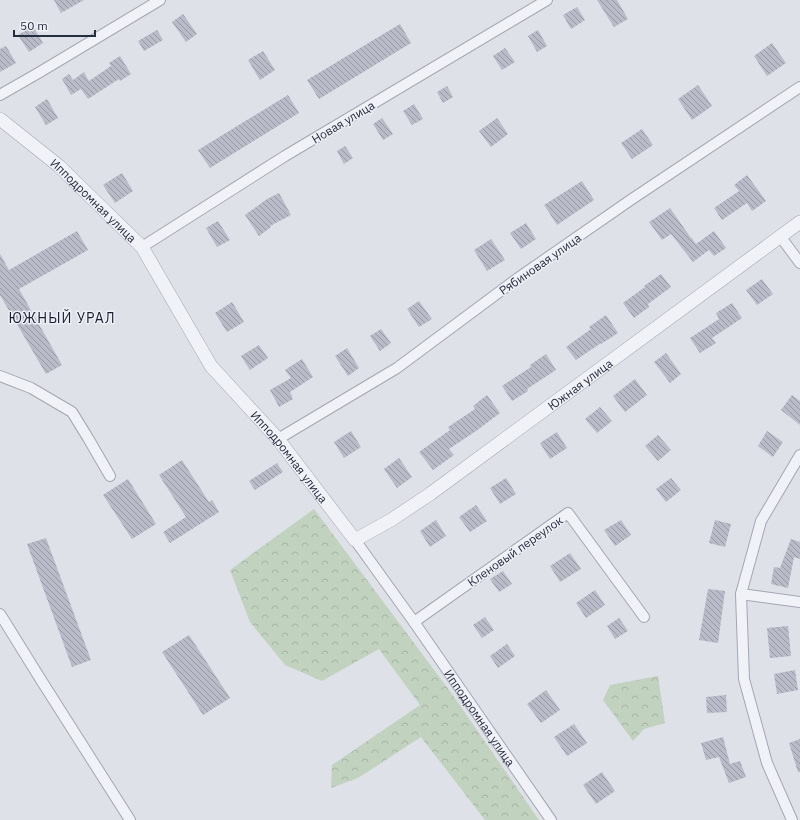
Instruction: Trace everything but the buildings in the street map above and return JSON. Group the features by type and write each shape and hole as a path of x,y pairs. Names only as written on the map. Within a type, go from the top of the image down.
{"street":[{"path":"0,95 160,0"},
{"name":"Новая улица","path":"142,247 285,156 547,0"},
{"name":"Рябиновая улица","path":"278,439 397,368 518,278 800,87"},
{"name":"Ипподромная улица","path":"0,119 59,166 142,247 211,366 278,439 355,540 414,622 551,820"},
{"name":"Южная улица","path":"355,540 391,520 430,494 800,222"},
{"path":"780,236 800,263"},
{"path":"0,376 31,388 72,412 110,476"},
{"path":"792,820 767,763 744,679 741,594 761,521 800,455"},
{"name":"Кленовый переулок","path":"414,622 568,513 644,617"},
{"path":"741,594 800,602"},
{"path":"0,614 130,820"}],"green space":[{"path":"314,509 452,694 539,820 485,820 421,737 358,778 331,788 332,765 420,705 379,649 322,681 285,665 250,622 230,570"},
{"path":"658,676 665,723 644,729 633,741 603,700 610,685"}],"district":[{"name":"ЮЖНЫЙ УРАЛ","path":"62,318"}]}
